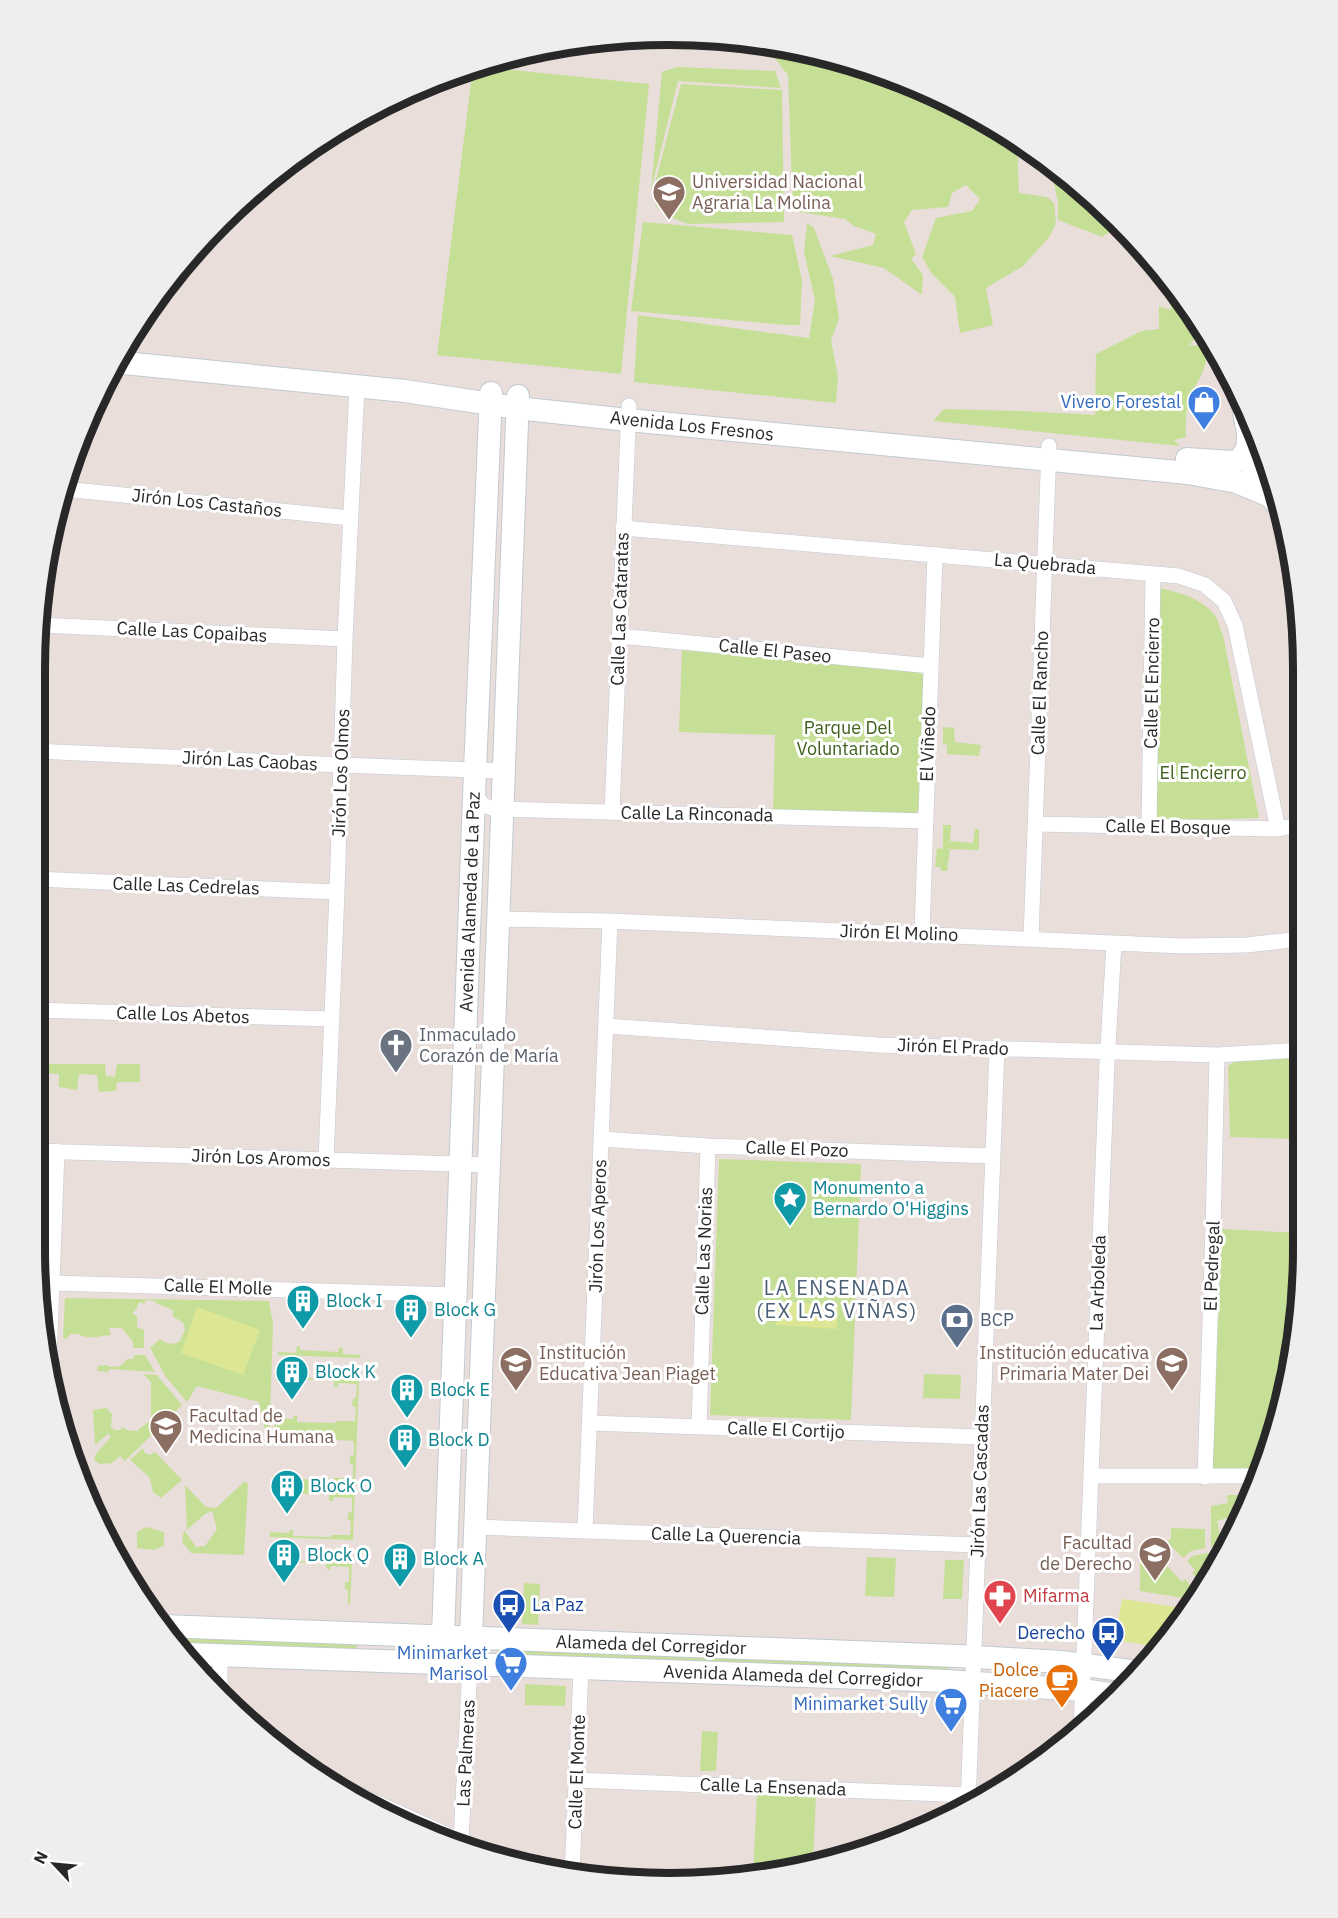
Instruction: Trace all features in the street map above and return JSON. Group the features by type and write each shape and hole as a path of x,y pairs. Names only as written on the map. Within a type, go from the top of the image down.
{"main road":[{"name":"Avenida Los Fresnos","path":"133,350 410,378 491,398"},
{"name":"Avenida Los Fresnos","path":"126,363 1049,453 1188,472 1237,482 1269,499"},
{"name":"Avenida Alameda de La Paz","path":"442,1663 491,398"},
{"name":"Avenida Alameda de La Paz","path":"470,1665 517,402"},
{"name":"Avenida Los Fresnos","path":"1049,453 1224,462 1240,460 1248,436"},
{"path":"1250,441 1255,478 1268,494"},
{"name":"Alameda del Corregidor","path":"172,1626 974,1657 1083,1664 1128,1671"},
{"path":"195,1653 470,1665"},
{"name":"Avenida Alameda del Corregidor","path":"470,1665 973,1682 1106,1694"}],"street":[{"name":"Jirón Los Olmos","path":"326,1160 345,639 357,386"},
{"name":"Calle Las Cataratas","path":"612,812 628,413"},
{"name":"Calle El Rancho","path":"1031,939 1049,453"},
{"name":"Jirón Los Castaños","path":"71,490 350,518"},
{"name":"La Quebrada","path":"623,528 1179,576 1205,585 1224,601 1235,625 1278,830"},
{"name":"El Viñedo","path":"922,933 935,554"},
{"name":"Calle El Encierro","path":"1149,828 1154,574"},
{"name":"Calle Las Copaibas","path":"46,625 345,639"},
{"name":"Calle El Paseo","path":"619,636 931,666"},
{"name":"Jirón Las Caobas","path":"45,752 502,771"},
{"name":"Calle La Rinconada","path":"474,793 477,799 487,807 501,809 926,821"},
{"name":"Calle El Bosque","path":"1035,824 1278,830 1293,826"},
{"name":"Calle Las Cedrelas","path":"45,879 337,892"},
{"name":"Jirón El Molino","path":"497,918 1215,946 1293,940"},
{"name":"Jirón Los Aperos","path":"585,1531 610,921"},
{"name":"La Arboleda","path":"1081,1717 1114,943"},
{"name":"Calle Los Abetos","path":"45,1010 332,1019"},
{"name":"Jirón El Prado","path":"606,1026 878,1045 1217,1055 1293,1050"},
{"name":"Jirón Las Cascadas","path":"969,1796 997,1049"},
{"name":"El Pedregal","path":"1205,1477 1217,1055"},
{"name":"Calle El Pozo","path":"601,1139 708,1146 992,1156"},
{"name":"Calle Las Norias","path":"699,1427 708,1146"},
{"name":"Jirón Los Aromos","path":"45,1151 488,1165"},
{"path":"50,1331 57,1151"},
{"name":"Calle El Molle","path":"52,1282 456,1295"},
{"name":"Calle El Cortijo","path":"590,1423 981,1437"},
{"path":"1091,1476 1250,1476"},
{"name":"Calle La Querencia","path":"475,1527 978,1545"},
{"path":"220,1655 220,1681"},
{"name":"Las Palmeras","path":"461,1837 470,1665"},
{"name":"Calle El Monte","path":"572,1865 581,1669"},
{"name":"Calle La Ensenada","path":"576,1780 962,1800"}],"green space":[{"path":"771,54 831,66 908,92 945,109 1017,151 1019,193 1047,197 1054,203 1056,223 1050,236 1023,266 986,288 993,325 960,333 955,297 932,274 922,257 936,218 972,211 980,199 966,185 952,193 948,207 912,210 904,222 916,254 911,259 923,275 922,295 884,268 830,256 873,245 876,234 854,226 845,219 793,211 788,75"},
{"path":"677,67 775,71 781,88 678,81 651,190 662,72"},
{"path":"499,69 649,84 621,374 437,355 472,77"},
{"path":"681,84 782,90 784,222 688,224 665,215 656,206 652,195"},
{"path":"1052,177 1112,230 1102,237 1058,220 1058,202"},
{"path":"643,222 792,235 802,280 800,325 631,311"},
{"path":"807,223 814,228 833,279 839,319 831,340 838,377 836,403 634,382 638,315 809,338 815,300 804,252"},
{"path":"1144,265 1165,291 1147,275"},
{"path":"1169,296 1189,323 1186,325 1197,337 1189,345 1202,346 1206,352 1205,365 1188,405 1186,437 1174,440 1180,446 933,421 944,409 1095,415 1096,354 1141,331 1159,329 1159,306 1171,310"},
{"name":"El Encierro","path":"1159,588 1195,600 1208,608 1217,619 1223,635 1259,818 1156,821"},
{"name":"Parque Del Voluntariado","path":"682,648 922,674 924,678 919,808 916,813 773,810 775,735 679,732"},
{"path":"943,727 954,728 955,742 981,745 979,756 947,754 947,745 943,744"},
{"path":"943,825 951,825 950,841 973,843 975,829 979,829 979,850 945,849 950,850 947,871 941,871 941,867 935,867 937,848 943,849"},
{"path":"45,890 47,890 45,946"},
{"path":"1293,1056 1293,1139 1230,1137 1228,1066 1234,1062"},
{"path":"45,1064 105,1064 106,1076 115,1077 117,1064 140,1064 140,1082 117,1082 116,1091 99,1092 97,1075 79,1074 77,1090 59,1087 59,1074 45,1073"},
{"path":"719,1159 861,1164 851,1420 710,1415"},
{"path":"1222,1229 1293,1233 1292,1290 1288,1330 1272,1411 1260,1450 1253,1468 1212,1471"},
{"path":"65,1298 269,1301 273,1324 269,1448 259,1402 197,1386 187,1402 166,1377 150,1348 160,1339 169,1344 179,1342 185,1330 183,1322 173,1317 173,1310 155,1301 146,1300 144,1304 141,1302 138,1304 133,1313 137,1315 137,1327 144,1330 144,1348 133,1348 133,1342 122,1328 109,1328 111,1335 90,1337 70,1334 67,1339 63,1338"},
{"path":"778,1301 838,1305 837,1329 776,1325"},
{"path":"197,1307 260,1330 243,1375 181,1353"},
{"path":"297,1346 300,1350 338,1352 339,1347 343,1348 343,1354 361,1355 360,1358 278,1355 278,1352 296,1353"},
{"path":"135,1355 145,1355 155,1372 110,1369 108,1372 97,1371 98,1366 120,1366 128,1359 133,1359"},
{"path":"143,1374 157,1375 182,1405 125,1461 120,1456 112,1463 100,1464 94,1460 95,1456 111,1436 108,1434 95,1445 93,1410 106,1408 112,1414 111,1427 115,1430 121,1430 122,1427 137,1431 151,1420 151,1382"},
{"path":"924,1374 961,1375 960,1399 923,1398"},
{"path":"277,1377 359,1380 353,1540 270,1537 270,1532 289,1533 289,1530 293,1530 293,1536 350,1535 351,1521 348,1520 348,1513 352,1512 352,1498 334,1497 333,1501 329,1501 329,1495 291,1493 291,1496 272,1495 272,1475 291,1476 295,1473 295,1479 353,1478 353,1464 350,1463 350,1456 354,1455 354,1441 336,1440 335,1444 332,1443 331,1438 293,1436 293,1439 274,1438 275,1418 293,1419 297,1416 297,1422 355,1421 356,1407 352,1406 353,1399 356,1398 357,1384 338,1383 338,1387 334,1387 334,1381 296,1379 295,1382 276,1381"},
{"path":"143,1448 145,1453 150,1455 155,1452 182,1480 161,1498 153,1492 150,1478 130,1460"},
{"path":"245,1481 248,1485 244,1555 191,1553 182,1542 184,1530 196,1547 205,1546 217,1529 212,1511 205,1514 187,1530 185,1485 206,1507 216,1508"},
{"path":"1227,1495 1243,1495 1229,1524 1227,1518 1217,1521 1221,1540 1217,1546 1211,1547 1211,1506 1228,1503"},
{"path":"146,1527 164,1532 164,1546 154,1550 137,1548 137,1532"},
{"path":"1171,1528 1205,1529 1205,1548 1191,1551 1183,1558 1167,1542 1171,1538"},
{"path":"1214,1552 1198,1580 1192,1573 1195,1570 1187,1561 1192,1556"},
{"path":"1155,1553 1182,1582 1185,1579 1193,1588 1186,1599 1140,1591 1140,1557 1151,1557"},
{"path":"867,1557 896,1558 894,1597 865,1596"},
{"path":"269,1560 352,1563 350,1604 348,1604 348,1590 345,1589 345,1582 349,1582 349,1567 331,1566 330,1570 327,1569 326,1564 288,1562 288,1565 269,1564"},
{"path":"945,1560 964,1560 962,1599 943,1599"},
{"path":"524,1583 540,1584 538,1625 522,1624"},
{"path":"1122,1599 1180,1608 1150,1645 1115,1640"},
{"path":"178,1634 360,1644 353,1650 189,1647"},
{"path":"541,1647 948,1662 948,1669 916,1668 903,1675 497,1659 497,1649 532,1651"},
{"path":"525,1684 566,1686 565,1706 525,1705"},
{"path":"702,1731 718,1732 716,1771 700,1771"},
{"path":"757,1794 816,1796 813,1856 753,1867"}],"place":[{"name":"Universidad Nacional Agraria La Molina","path":"669,221"},
{"name":"Vivero Forestal","path":"1204,431"},
{"name":"Inmaculado Corazón de María","path":"396,1074"},
{"name":"Monumento a Bernardo O'Higgins","path":"790,1227"},
{"name":"Block I","path":"303,1330"},
{"name":"Block G","path":"411,1339"},
{"name":"BCP","path":"957,1349"},
{"name":"Institución Educativa Jean Piaget","path":"516,1392"},
{"name":"Institución educativa Primaria Mater Dei","path":"1172,1392"},
{"name":"Block K","path":"292,1401"},
{"name":"Block E","path":"407,1419"},
{"name":"Facultad de Medicina Humana","path":"166,1455"},
{"name":"Block D","path":"405,1469"},
{"name":"Block O","path":"287,1515"},
{"name":"Facultad de Derecho","path":"1155,1582"},
{"name":"Block Q","path":"284,1584"},
{"name":"Block A","path":"400,1588"},
{"name":"Mifarma","path":"1000,1625"},
{"name":"La Paz","path":"509,1634"},
{"name":"Derecho","path":"1108,1662"},
{"name":"Minimarket Marisol","path":"511,1692"},
{"name":"Dolce Piacere","path":"1062,1709"},
{"name":"Minimarket Sully","path":"951,1733"}],"district":[{"name":"LA ENSENADA (EX LAS VIÑAS)","path":"837,1300"}]}
